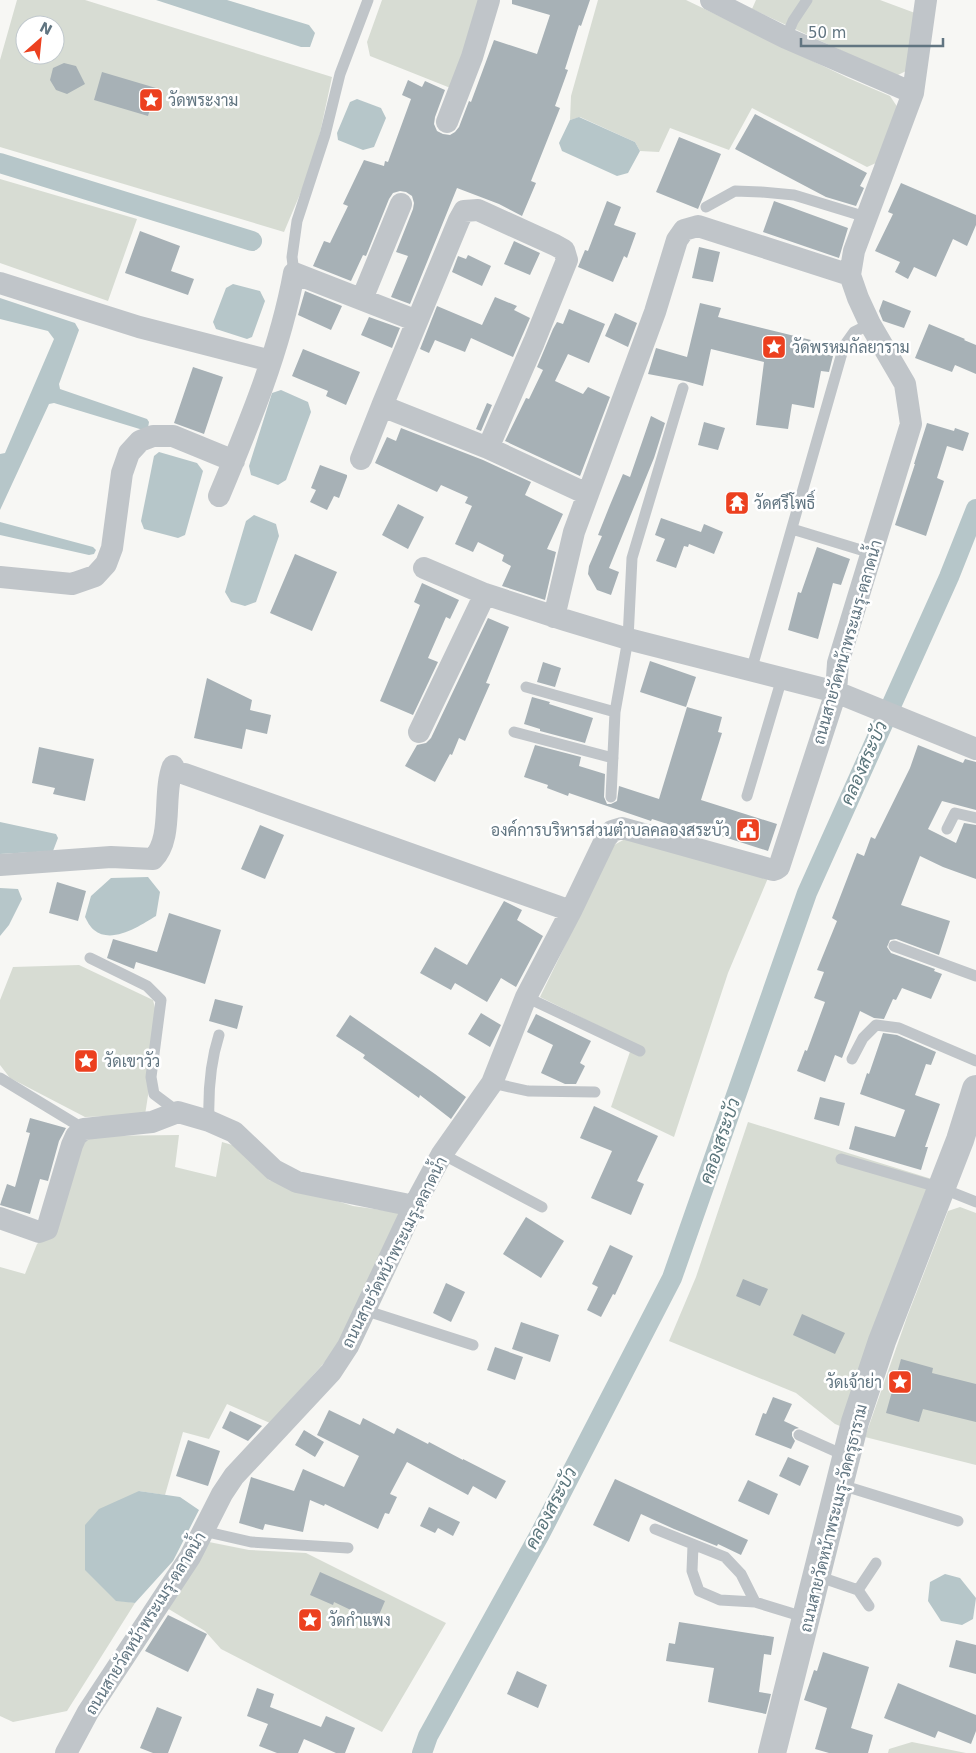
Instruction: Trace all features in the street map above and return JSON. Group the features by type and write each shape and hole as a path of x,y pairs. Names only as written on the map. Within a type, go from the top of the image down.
{"street":[{"path":"447,122 472,57 488,0"},
{"path":"712,0 786,38 913,93"},
{"name":"ถนนสายวัดหน้าพระเมรุ-ตลาดน้ำ","path":"71,1751 88,1712 190,1556 222,1494 234,1476 331,1372 348,1346 414,1206 442,1154 492,1083 526,997 572,911 606,838 612,831 622,828 776,870 842,694 838,664 911,424 904,384 870,324 850,275 854,251 913,93 926,0"},
{"path":"362,299 401,204"},
{"path":"361,459 459,220 464,212 478,210 564,250 567,260 488,448"},
{"path":"554,617 574,532 652,321 677,240 684,230 698,226 850,275"},
{"path":"219,496 253,415 271,361 290,295 294,273 417,321"},
{"path":"0,283 139,327 271,361"},
{"path":"382,406 488,448 587,494"},
{"path":"0,577 72,584 95,576 106,564 112,548 122,473 129,453 140,442 153,436 173,436 234,461"},
{"path":"424,568 485,594 554,617 628,639 842,694 976,750"},
{"path":"419,732 485,594"},
{"path":"0,866 110,857 153,858 165,840 168,778 179,770 572,911"},
{"name":"ถนนสายวัดหน้าพระเมรุ-วัดครุธาราม","path":"772,1753 855,1422 882,1341 960,1140 976,1089"},
{"path":"0,1218 40,1232 47,1229 76,1136 84,1129 152,1122 178,1112 209,1121 234,1132 274,1170 298,1182 414,1206"}],"lane":[{"path":"294,273 292,257 297,221 325,135 340,74 368,0"},
{"path":"786,38 793,21 807,0"},
{"path":"706,207 735,191 761,192 794,195 866,217"},
{"path":"751,671 844,346 854,332 870,324"},
{"path":"611,797 615,712 628,639 632,558 683,388"},
{"path":"792,529 872,553"},
{"path":"748,796 782,678"},
{"path":"526,687 615,712"},
{"path":"514,732 612,758"},
{"path":"947,829 955,813 976,818"},
{"path":"894,946 976,976"},
{"path":"90,958 147,986 160,1000 152,1077 154,1094 178,1112"},
{"path":"526,997 640,1051"},
{"path":"852,1059 863,1038 876,1025 899,1028 976,1061"},
{"path":"209,1121 208,1092 212,1054 219,1035"},
{"path":"0,1078 84,1129"},
{"path":"492,1083 528,1091 595,1092"},
{"path":"442,1154 542,1208"},
{"path":"841,1159 941,1188 976,1202"},
{"path":"364,1310 473,1345"},
{"path":"799,1435 846,1456"},
{"path":"838,1484 958,1521"},
{"path":"655,1529 725,1557 741,1574 754,1602"},
{"path":"203,1531 251,1542 348,1548"},
{"path":"693,1545 692,1571 699,1591 720,1600 754,1602 806,1618"},
{"path":"858,1590 876,1562"},
{"path":"817,1576 858,1590 869,1606"}],"shaded area":[{"path":"17,0 85,0 332,77 314,161 284,232 0,147 0,60"},
{"path":"156,0 227,0 309,25 315,33 310,47 301,47"},
{"path":"382,0 483,0 453,89 370,56 367,42"},
{"path":"598,0 686,0 848,78 890,96 898,108 876,163 867,167 752,108 729,150 670,128 659,152 640,151 635,142 580,117 570,120 571,96"},
{"path":"756,0 880,0 915,13 906,71 896,76 752,9"},
{"path":"357,99 381,108 386,118 374,147 363,150 338,140 337,133 350,102"},
{"path":"579,117 635,142 640,151 628,173 617,176 562,151 559,143 570,120"},
{"path":"0,179 137,219 108,301 0,263"},
{"path":"233,284 260,291 265,301 252,337 247,339 216,329 213,322 226,288"},
{"path":"0,298 75,323 79,330 59,384 60,389 147,419 149,422 148,428 143,430 54,403 49,404 0,510 0,454 5,453 54,339 48,331 0,319"},
{"path":"281,390 308,402 311,412 286,480 278,485 251,475 249,466 272,393"},
{"path":"159,452 197,463 203,471 185,535 178,538 144,529 141,521 154,456"},
{"path":"254,515 276,524 279,536 256,602 245,606 231,602 225,592 246,521"},
{"path":"0,522 93,547 96,550 94,554 89,555 0,535"},
{"path":"0,822 56,834 58,838 53,851 0,854"},
{"path":"627,838 768,878 728,973 674,1137 611,1107 633,1043 540,997 614,845"},
{"path":"148,877 160,892 156,916 118,935 101,934 91,927 85,917 91,896 111,878"},
{"path":"0,888 18,889 22,899 9,925 0,936"},
{"path":"79,965 153,1000 159,1024 145,1115 85,1117 10,1078 0,1065 0,1000 13,967"},
{"path":"748,1122 935,1180 840,1426 796,1393 669,1341 696,1277"},
{"path":"179,1135 175,1167 216,1177 222,1142 246,1149 269,1180 353,1206 403,1213 342,1343 270,1423 227,1404 209,1439 183,1432 165,1495 139,1491 116,1600 135,1603 67,1711 13,1722 0,1716 0,1267 25,1274 37,1244 57,1228 80,1147 91,1136"},
{"path":"960,1207 976,1213 976,1465 865,1437 907,1317 948,1211"},
{"path":"139,1491 180,1497 199,1510 173,1561 135,1603 116,1601 85,1570 85,1525 99,1509"},
{"path":"209,1542 249,1550 306,1553 446,1623 382,1732 221,1649 205,1631 167,1608"},
{"path":"945,1574 960,1578 976,1598 973,1619 962,1625 941,1621 928,1601 930,1582"},
{"path":"912,1742 966,1753 888,1753 889,1749"}],"building":[{"path":"512,0 590,0 581,26 579,25 565,69 568,70 555,106 560,108 531,181 536,183 522,216 499,204 457,188 410,304 391,297 408,256 396,252 414,203 412,196 406,192 393,193 389,199 366,256 363,255 351,281 313,266 324,241 330,243 348,206 343,204 364,160 384,166 385,161 388,162 411,99 402,95 408,80 422,87 425,81 445,90 434,124 437,131 450,135 459,127 469,101 471,102 494,40 537,54 550,15 512,4"},
{"path":"65,63 76,66 85,84 67,94 56,90 50,80 53,68 65,65"},
{"path":"102,72 156,88 148,116 94,100"},
{"path":"755,114 867,173 860,186 864,188 856,206 826,197 735,149"},
{"path":"679,137 721,154 698,209 656,192"},
{"path":"901,183 976,215 976,225 967,246 953,239 936,277 914,267 908,279 895,272 900,262 875,251 893,214 888,212"},
{"path":"607,201 621,207 614,225 636,233 627,258 624,256 613,282 578,267 585,250 588,251"},
{"path":"774,201 848,228 839,258 763,232"},
{"path":"140,231 180,246 171,271 194,279 188,295 125,273"},
{"path":"514,241 540,253 530,275 504,264"},
{"path":"699,247 720,252 713,282 692,278"},
{"path":"468,255 491,266 482,286 452,272 458,256 466,259"},
{"path":"305,291 342,306 331,330 298,315"},
{"path":"495,297 517,306 514,310 530,318 513,357 471,338 465,352 435,340 429,353 420,349 437,306 482,325"},
{"path":"883,300 911,311 904,328 883,321 879,311"},
{"path":"700,303 721,308 718,317 811,340 809,350 833,356 829,372 821,371 814,408 792,404 788,429 756,425 764,362 711,349 703,386 648,374 656,348 687,357"},
{"path":"569,309 605,324 589,363 568,354 555,381 583,394 588,387 610,397 580,476 505,441 526,398 529,399 543,370 537,367 553,329 557,322 563,324"},
{"path":"615,313 637,323 628,347 605,336"},
{"path":"369,317 400,328 392,348 361,335"},
{"path":"929,324 976,345 976,374 955,365 952,372 915,358"},
{"path":"303,349 360,372 346,405 326,396 328,391 292,376"},
{"path":"193,367 223,377 204,434 174,423"},
{"path":"487,403 492,405 481,431 476,429"},
{"path":"651,416 665,423 654,458 609,568 619,572 611,595 597,590 588,574 589,566 602,536 598,535 623,474 630,477"},
{"path":"704,422 725,428 718,450 698,445"},
{"path":"927,423 954,431 955,428 969,433 963,451 947,446 937,478 944,481 926,536 895,525"},
{"path":"401,428 483,460 531,482 525,495 563,514 547,549 556,552 545,600 502,586 511,566 502,561 504,555 478,542 473,552 455,544 472,506 465,503 468,497 441,485 437,492 375,463 387,437 396,441"},
{"path":"320,465 347,475 339,498 334,496 327,510 310,502 316,490 311,488"},
{"path":"398,504 424,517 408,549 382,535"},
{"path":"661,518 701,532 704,524 723,532 714,554 689,544 688,547 684,546 676,568 656,561 665,539 655,535"},
{"path":"817,547 850,559 841,585 833,583 818,639 788,630 798,592 801,593"},
{"path":"295,554 337,572 312,631 270,613"},
{"path":"422,583 459,600 450,619 446,617 428,658 438,662 413,715 380,701 420,605 414,602"},
{"path":"488,618 509,627 486,683 490,684 465,741 459,738 452,755 450,754 435,782 405,766 417,745 426,743 431,738"},
{"path":"650,661 696,677 686,707 640,692"},
{"path":"543,662 561,668 555,687 537,682"},
{"path":"207,678 252,700 250,710 271,715 267,734 246,729 242,749 194,738"},
{"path":"532,697 593,718 585,743 540,731 540,729 524,724"},
{"path":"687,707 722,717 718,732 722,733 701,800 777,824 768,851 696,828 695,833 652,819 651,821 569,793 568,796 547,788 548,785 524,777 535,745 581,757 579,766 605,774 604,797 607,804 617,801 619,786 659,799"},
{"path":"918,745 963,763 965,759 976,762 976,810 942,801 928,829 956,843 964,823 976,825 976,879 920,856 901,905 950,921 939,955 896,939 890,940 887,947 891,953 935,969 934,971 942,974 931,999 902,988 896,1000 893,999 884,1019 874,1018 860,1011 842,1058 835,1055 825,1082 797,1071 805,1050 807,1051 825,1002 814,998 824,972 817,970 837,921 832,918 857,853 864,856 871,837 875,839 910,768"},
{"path":"39,747 94,759 85,801 53,794 55,788 32,783"},
{"path":"260,825 284,835 265,879 241,869"},
{"path":"57,882 86,891 78,921 49,913"},
{"path":"504,901 522,910 517,920 543,936 516,987 501,978 487,1002 455,983 451,990 420,973 435,947 467,965"},
{"path":"169,913 221,930 205,984 136,962 134,969 107,958 113,939 157,952"},
{"path":"215,999 243,1006 237,1029 209,1021"},
{"path":"481,1013 501,1025 490,1047 468,1034"},
{"path":"536,1014 591,1041 580,1063 585,1066 576,1084 565,1084 541,1073 553,1045 527,1032"},
{"path":"350,1015 466,1097 451,1119 420,1095 419,1098 363,1058 365,1055 336,1036"},
{"path":"883,1033 897,1035 936,1052 931,1065 926,1064 915,1095 940,1104 925,1147 928,1147 921,1170 849,1149 855,1126 895,1137 905,1110 860,1094"},
{"path":"820,1097 845,1103 839,1126 814,1119"},
{"path":"594,1106 658,1136 637,1181 644,1184 631,1215 591,1198 612,1151 580,1138"},
{"path":"30,1118 66,1128 59,1141 48,1181 40,1179 30,1214 0,1205 7,1184 15,1187 30,1133 26,1132"},
{"path":"526,1217 564,1241 541,1278 503,1254"},
{"path":"610,1245 633,1256 615,1295 613,1294 601,1317 587,1310 598,1287 592,1284"},
{"path":"743,1279 768,1289 760,1306 736,1296"},
{"path":"446,1283 465,1292 451,1322 433,1313"},
{"path":"802,1314 845,1333 835,1354 793,1335"},
{"path":"521,1322 559,1335 550,1362 512,1349"},
{"path":"495,1347 523,1357 515,1380 487,1370"},
{"path":"901,1359 933,1368 932,1373 976,1384 976,1422 923,1409 919,1422 886,1413"},
{"path":"773,1397 792,1404 784,1421 799,1428 792,1432 795,1441 791,1449 755,1435 763,1413 766,1414"},
{"path":"329,1410 360,1425 363,1418 394,1434 397,1428 506,1481 496,1499 473,1486 468,1495 407,1462 390,1494 397,1497 389,1514 385,1513 378,1529 325,1504 324,1506 310,1500 303,1532 265,1524 263,1530 239,1523 251,1477 294,1491 303,1469 344,1487 359,1456 317,1435"},
{"path":"230,1411 262,1426 248,1441 222,1428"},
{"path":"304,1430 324,1442 315,1457 295,1445"},
{"path":"188,1440 220,1451 208,1486 176,1476"},
{"path":"788,1457 809,1466 800,1486 779,1476"},
{"path":"615,1479 748,1540 741,1555 641,1514 629,1542 593,1525"},
{"path":"748,1480 778,1494 769,1515 738,1501"},
{"path":"429,1507 460,1522 453,1536 438,1528 435,1533 420,1526"},
{"path":"320,1572 385,1601 376,1622 334,1602 333,1605 310,1595"},
{"path":"168,1615 207,1634 188,1672 145,1651"},
{"path":"679,1622 774,1637 771,1655 764,1654 759,1692 771,1694 766,1714 708,1702 714,1668 666,1661 669,1643 675,1644"},
{"path":"956,1640 976,1645 976,1674 949,1667"},
{"path":"823,1652 869,1667 851,1728 873,1735 868,1753 829,1753 815,1749 827,1708 804,1700 814,1670 817,1671"},
{"path":"517,1671 547,1685 538,1708 507,1694"},
{"path":"898,1683 976,1715 976,1731 971,1744 938,1731 935,1738 884,1718"},
{"path":"257,1688 274,1694 270,1707 321,1727 326,1716 355,1728 345,1753 336,1753 304,1739 298,1753 277,1753 259,1746 268,1724 247,1716"},
{"path":"157,1707 182,1717 168,1753 153,1753 140,1748"}],"waterway":[{"path":"0,163 252,241"},
{"name":"คลองสระบัว","path":"422,1753 428,1736 540,1534 672,1278 807,893 949,577 976,509"}],"place":[{"name":"วัดพระงาม","path":"151,100"},
{"name":"วัดพรหมกัลยาราม","path":"774,347"},
{"name":"วัดศรีโพธิ์","path":"737,503"},
{"name":"องค์การบริหารส่วนตำบลคลองสระบัว","path":"748,830"},
{"name":"วัดเขาวัว","path":"86,1061"},
{"name":"วัดเจ้าย่า","path":"900,1382"},
{"name":"วัดกำแพง","path":"310,1620"}]}
